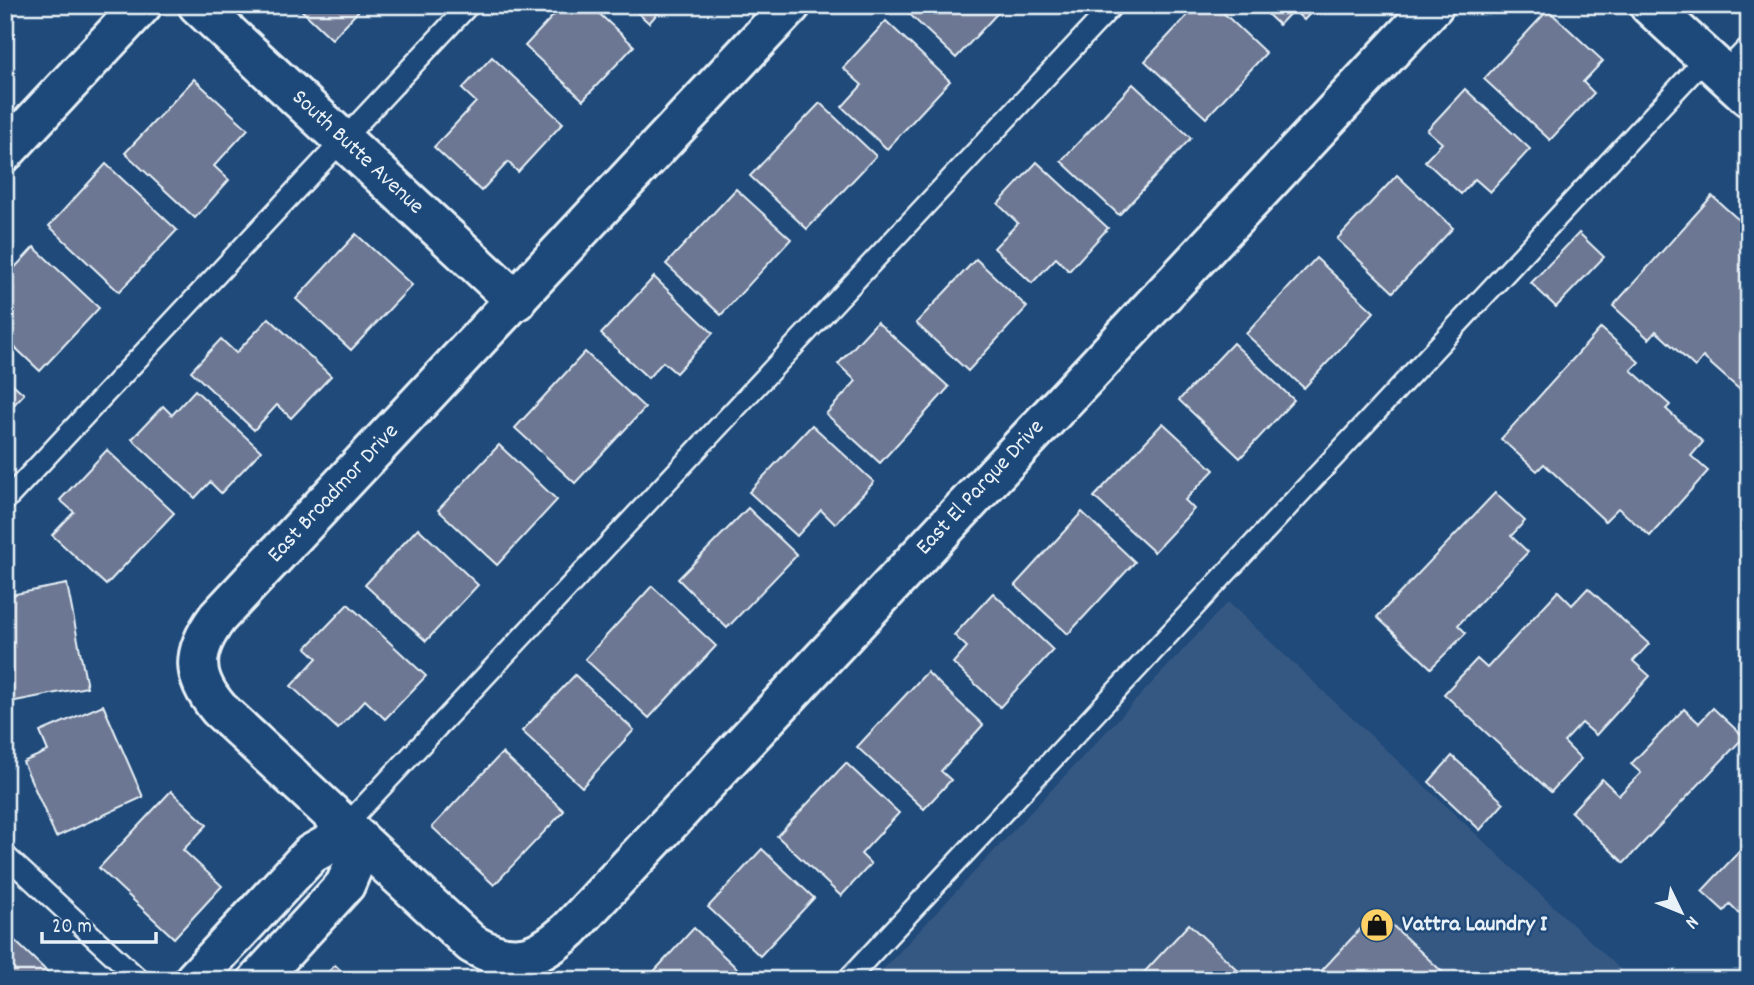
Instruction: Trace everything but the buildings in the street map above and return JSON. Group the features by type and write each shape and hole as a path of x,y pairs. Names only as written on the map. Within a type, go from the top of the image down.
{"street":[{"path":"5,152 142,5"},
{"name":"South Butte Avenue","path":"198,5 516,301"},
{"name":"East Broadmor Drive","path":"521,958 489,953 472,944 219,709 207,695 200,679 197,663 201,647 217,618 791,5"},
{"name":"East El Parque Drive","path":"521,958 539,953 570,929 1434,5"},
{"path":"1650,5 1726,76"},
{"path":"194,980 311,854 352,833 354,864 345,885 258,980"}],"lane":[{"path":"5,501 469,5"},
{"path":"352,833 1113,5"},
{"path":"847,980 1726,76 1749,46"},
{"path":"5,855 140,980"}],"shaded area":[{"path":"1228,602 1632,980 873,980"}],"place":[{"name":"Vattra Laundry I","path":"1377,925"}]}
